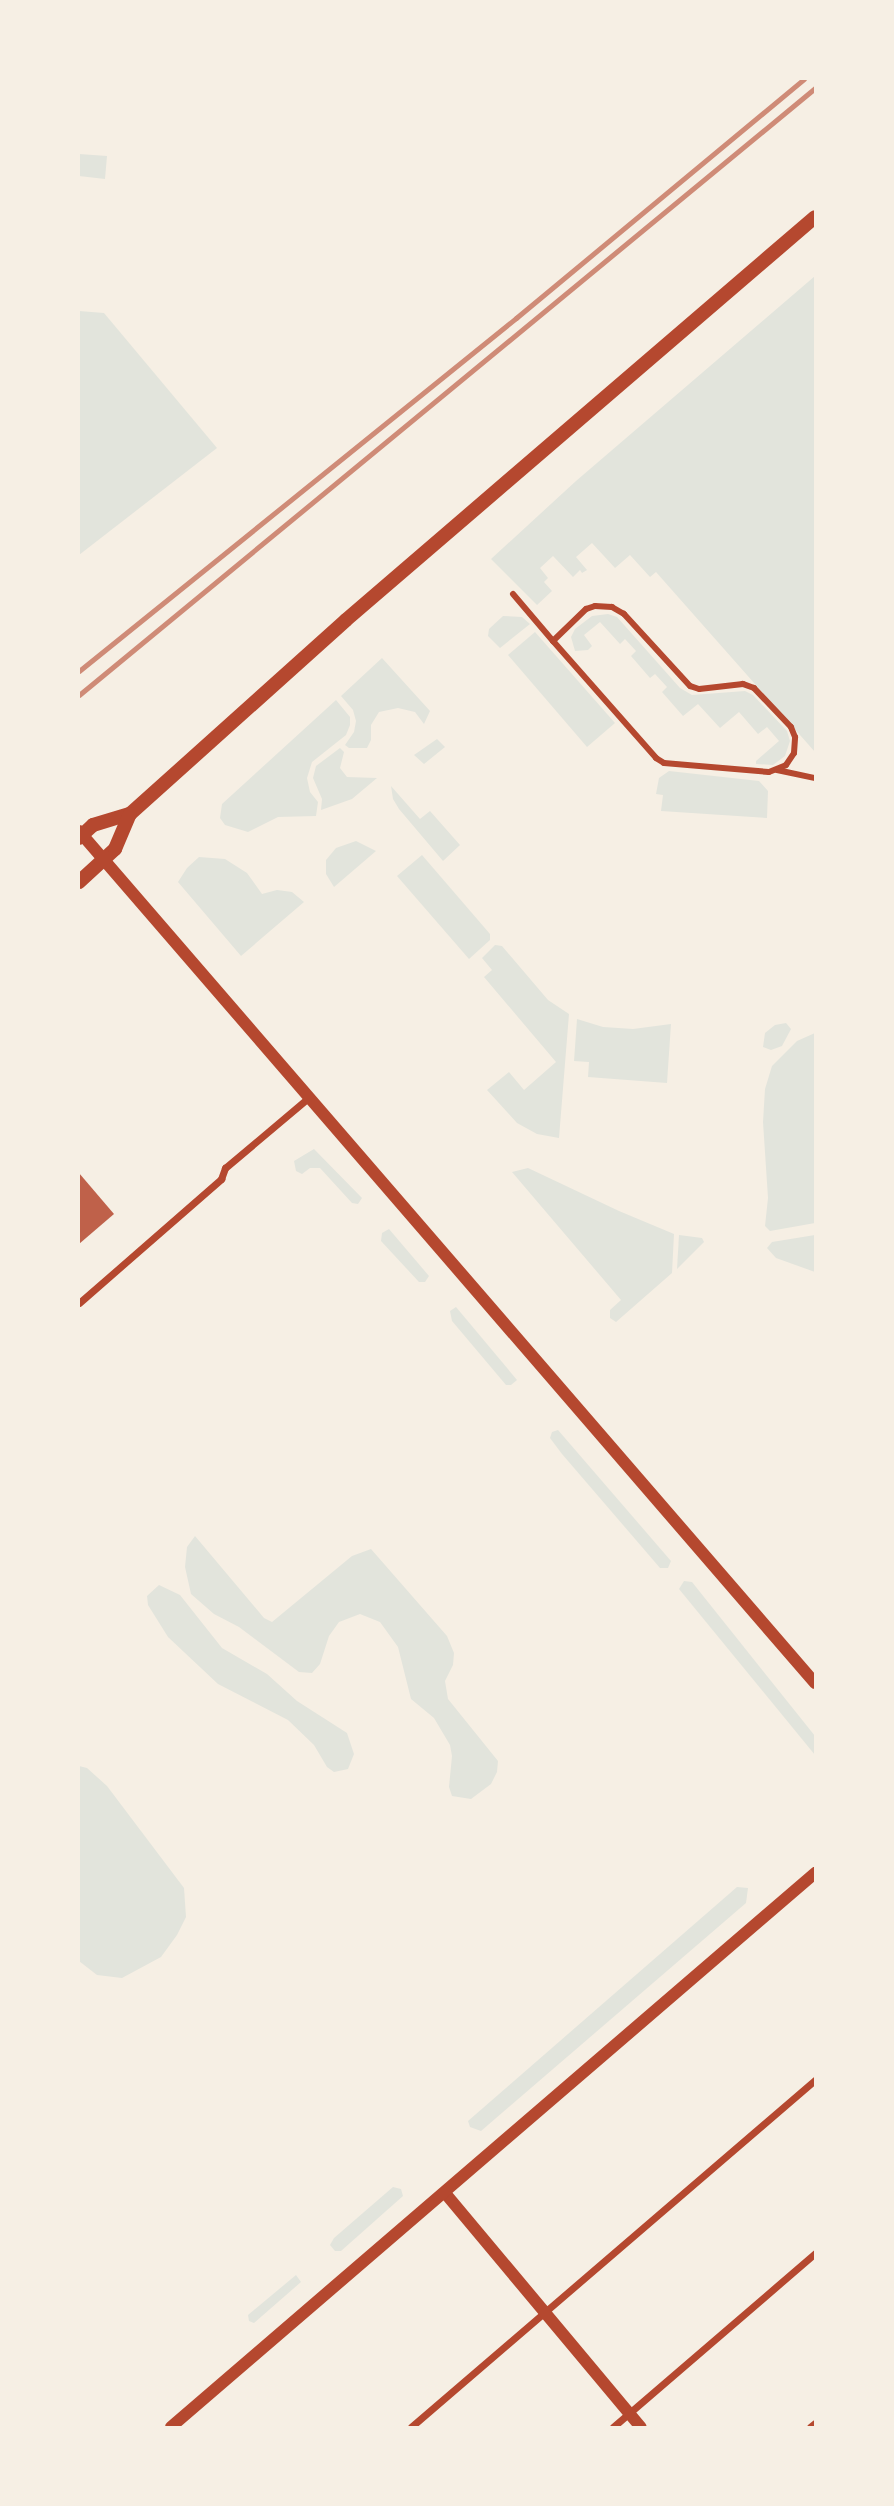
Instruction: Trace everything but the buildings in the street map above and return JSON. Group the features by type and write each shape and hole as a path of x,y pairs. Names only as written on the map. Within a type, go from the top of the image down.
{"main road":[{"path":"80,835 93,825 130,814 346,620 815,217"},
{"path":"79,881 116,849 130,814"}],"street":[{"path":"513,594 553,641 656,758 664,763 769,772 786,765 794,753 795,737 791,727 754,688 743,684 699,689 690,686 624,614 612,607 595,606 586,610 553,641"},
{"path":"775,770 815,778"},
{"path":"80,835 815,1683"},
{"path":"79,1303 221,1179 225,1168 308,1098"},
{"path":"171,2427 815,1873"},
{"path":"411,2427 815,2080"},
{"path":"445,2193 543,2314 641,2427"},
{"path":"613,2427 815,2253"},
{"path":"810,2427 815,2423"}],"shaded area":[{"path":"79,154 107,156 105,179 79,176"},
{"path":"815,276 815,752 656,572 650,577 630,555 615,568 592,543 576,557 587,570 582,573 580,570 573,577 553,556 540,568 548,578 544,582 552,591 537,605 491,559 576,481"},
{"path":"79,311 104,313 217,448 79,555"},
{"path":"608,614 617,617 680,688 692,695 745,691 753,695 787,731 790,741 785,756 773,765 756,764 756,761 779,741 767,727 758,734 739,712 720,728 698,704 683,716 662,692 667,687 655,674 650,678 631,656 636,651 625,639 620,644 600,622 584,635 592,646 588,650 575,651 571,637 575,629 592,616"},
{"path":"503,616 522,617 530,624 500,648 488,636 489,629"},
{"path":"535,632 615,723 587,747 508,655"},
{"path":"382,658 430,711 424,724 415,712 398,708 379,712 371,725 371,740 367,748 349,748 345,745 354,732 356,721 353,710 341,696"},
{"path":"336,700 350,717 350,725 346,735 312,762 307,778 310,792 318,802 316,816 278,817 248,832 225,825 220,818 222,804"},
{"path":"437,739 445,747 424,764 414,755"},
{"path":"340,748 344,752 340,768 347,777 377,778 352,799 321,810 322,799 313,778 316,766"},
{"path":"669,771 759,781 768,791 767,818 661,811 663,795 656,794 659,778"},
{"path":"391,786 420,819 430,811 460,845 443,861 399,809 393,799"},
{"path":"356,841 376,851 334,887 326,874 326,860 336,848"},
{"path":"422,855 490,934 490,940 469,959 397,876"},
{"path":"199,857 225,859 247,873 262,894 277,890 292,892 304,902 241,956 178,882 187,868"},
{"path":"495,945 502,946 548,1000 569,1014 559,1138 537,1134 517,1123 487,1090 509,1072 524,1090 556,1062 484,977 492,970 482,958"},
{"path":"577,1019 603,1027 633,1029 671,1024 667,1083 588,1077 589,1062 574,1061"},
{"path":"786,1023 791,1029 782,1046 771,1050 763,1047 765,1033 775,1025"},
{"path":"815,1033 815,1223 770,1231 765,1226 768,1198 763,1122 765,1089 772,1066 797,1041"},
{"path":"314,1149 362,1198 358,1204 352,1203 320,1168 310,1168 302,1174 296,1171 294,1161"},
{"path":"528,1168 674,1234 672,1273 616,1322 610,1318 610,1310 621,1300 512,1172"},
{"path":"389,1229 429,1276 425,1282 419,1282 381,1241 382,1233"},
{"path":"679,1235 702,1238 704,1242 677,1269"},
{"path":"815,1235 815,1272 776,1258 767,1248 772,1242"},
{"path":"456,1307 517,1380 511,1385 506,1385 452,1321 450,1311"},
{"path":"558,1430 671,1561 668,1568 660,1568 562,1454 550,1438 552,1432"},
{"path":"195,1536 264,1618 272,1622 352,1556 371,1549 447,1636 454,1653 453,1665 445,1681 448,1699 498,1761 497,1772 491,1784 471,1799 452,1796 449,1787 452,1756 450,1745 434,1718 411,1699 398,1647 380,1622 360,1614 339,1622 329,1636 320,1664 312,1673 299,1672 239,1627 214,1614 191,1594 185,1567 187,1547"},
{"path":"684,1581 692,1582 815,1736 815,1755 679,1589"},
{"path":"159,1585 180,1595 222,1648 267,1674 297,1701 347,1733 354,1754 348,1769 334,1772 327,1767 314,1745 288,1720 218,1684 168,1637 148,1605 147,1596"},
{"path":"79,1766 87,1768 107,1786 184,1888 186,1917 177,1935 161,1957 122,1978 97,1975 79,1961"},
{"path":"737,1887 748,1888 746,1903 481,2131 470,2127 468,2121"},
{"path":"393,2187 401,2189 403,2196 341,2251 335,2251 330,2245 334,2238"},
{"path":"296,2275 301,2282 254,2323 249,2321 248,2315"}],"railway":[{"path":"79,671 516,318 804,79"},
{"path":"79,695 815,88"}]}
